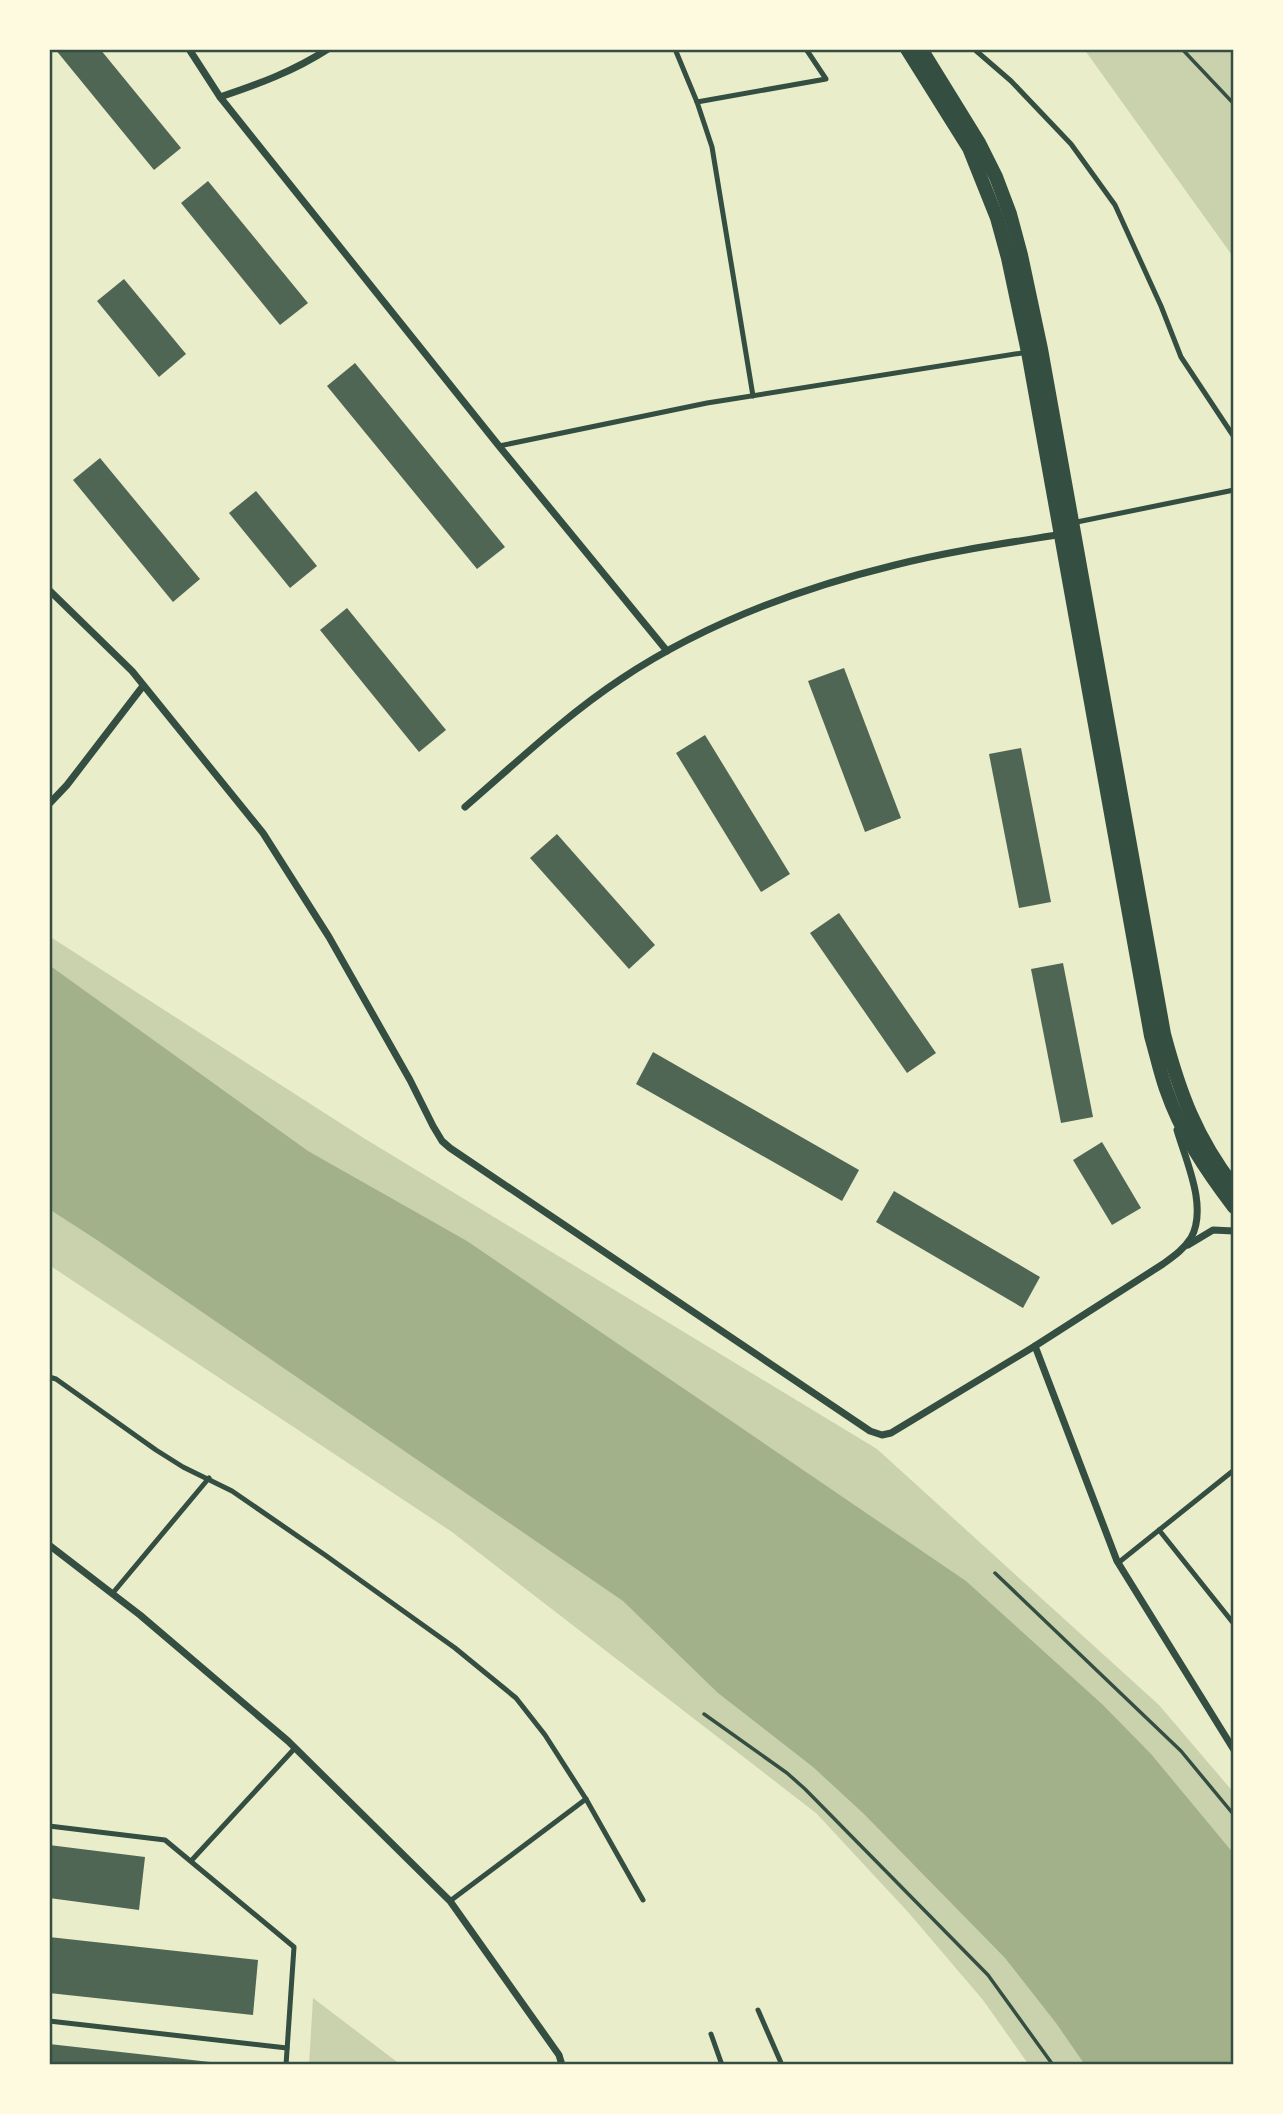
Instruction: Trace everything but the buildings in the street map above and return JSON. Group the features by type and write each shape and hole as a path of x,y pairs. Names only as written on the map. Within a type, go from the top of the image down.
{"main road":[{"path":"907,49 951,118 984,182 1034,351"},
{"path":"921,49 979,143 996,177 1021,255 1034,351 1151,1036 1166,1089 1186,1135 1209,1174 1234,1207"},
{"path":"1066,529 1164,1034 1177,1086 1196,1129 1234,1187"}],"street":[{"path":"189,49 220,97 667,651"},
{"path":"220,97 271,80 328,49"},
{"path":"465,807 566,719 622,678 667,651 747,615 845,579 921,559 1066,529"},
{"path":"49,590 132,671 240,803 274,849 329,937 442,1141 870,1432 891,1433 1035,1346 1198,1238 1213,1230 1234,1231"},
{"path":"49,804 67,785 143,686"},
{"path":"1166,1089 1197,1208 1192,1236 1182,1250"},
{"path":"1035,1346 1102,1528 1118,1563 1234,1750"},
{"path":"49,1545 112,1594 295,1748 450,1901 559,2055 562,2065"}],"lane":[{"path":"675,49 712,147 753,396"},
{"path":"697,102 826,79 806,49"},
{"path":"974,49 1010,81 1070,144 1115,205 1181,357 1234,437"},
{"path":"499,446 753,396 1034,351"},
{"path":"1066,529 1234,490"},
{"path":"49,1377 56,1379 156,1450 183,1467 232,1491 304,1540 433,1632 516,1698 545,1735 586,1799 643,1900"},
{"path":"1118,1563 1234,1470"},
{"path":"112,1594 209,1478"},
{"path":"1159,1530 1234,1623"},
{"path":"191,1861 295,1748"},
{"path":"450,1901 586,1799"},
{"path":"49,1826 165,1840 294,1947 286,2065"},
{"path":"758,2010 782,2065"},
{"path":"49,2021 287,2048"},
{"path":"711,2034 722,2065"}],"path":[{"path":"1182,49 1234,104"},
{"path":"995,1573 1172,1742 1234,1815"},
{"path":"704,1714 787,1773 805,1789 964,1949 1009,2000 1053,2065"}],"shaded area":[{"path":"1084,49 1234,49 1234,258"},
{"path":"49,936 362,1137 877,1449 1159,1705 1234,1793 1234,2065 1029,2065 983,2000 908,1912 816,1813 452,1532 49,1265"},
{"path":"49,965 308,1151 467,1241 966,1581 1103,1705 1151,1754 1234,1854 1234,2065 1085,2065 1005,1958 864,1814 813,1767 718,1693 623,1601 49,1209"},
{"path":"313,1998 401,2065 309,2065"}]}
